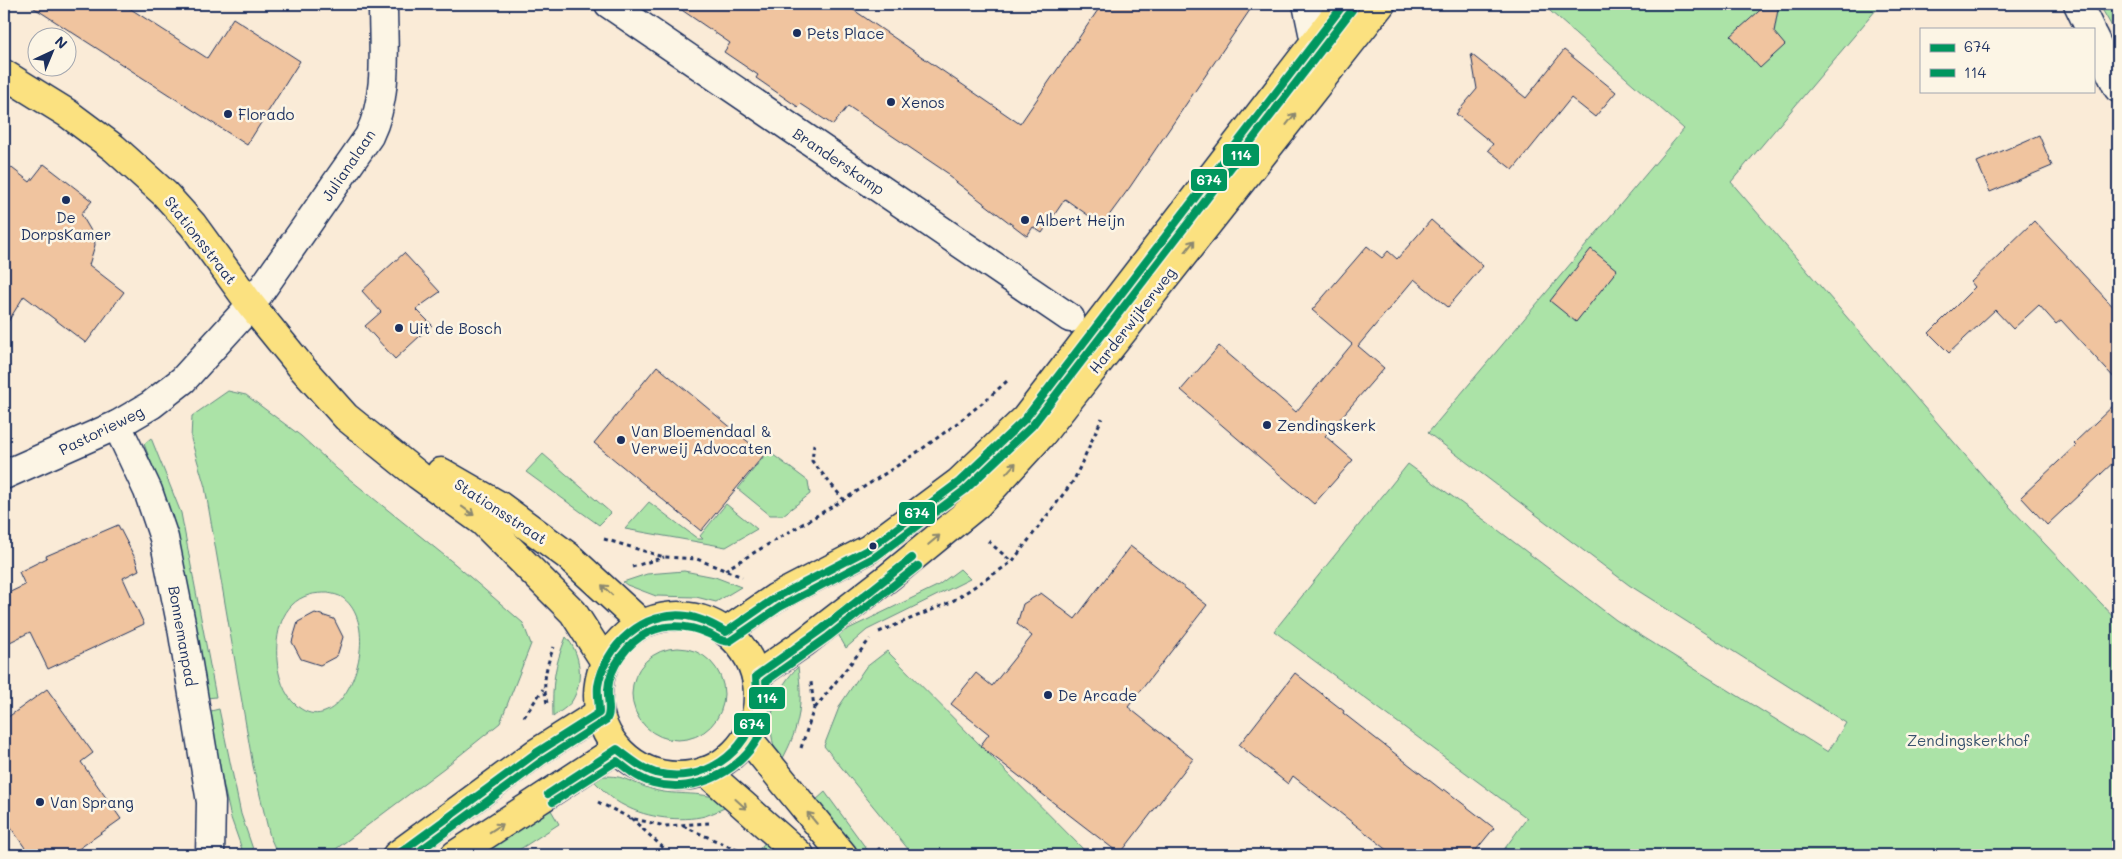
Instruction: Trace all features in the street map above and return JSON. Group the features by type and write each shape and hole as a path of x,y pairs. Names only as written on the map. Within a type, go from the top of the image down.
{"main road":[{"name":"Harderwijkerweg","path":"726,632 775,598 869,549 959,482 1025,419 1344,4"},
{"name":"Harderwijkerweg","path":"756,676 805,642 889,577 978,504 1042,434 1380,4"},
{"name":"Stationsstraat","path":"4,74 67,113 114,148 165,194 193,225 251,305 303,369 346,417 418,475 483,522 573,612 605,662"},
{"name":"Stationsstraat","path":"346,417 500,506 568,556 642,624"},
{"path":"685,616 707,621 726,632 739,644 749,659 756,676 757,708 747,737 729,758 705,771 682,776 658,774 636,764 617,749 606,732 599,713 598,687 605,662 620,640 642,624 663,617 685,616"},
{"path":"397,855 536,753 599,713"},
{"path":"747,737 843,855"},
{"path":"455,855 617,749"},
{"path":"705,771 800,855"}],"street":[{"name":"Julianalaan","path":"251,305 369,136 377,121 383,83 383,4"},
{"name":"Branderskamp","path":"609,4 1070,318"},
{"path":"1307,4 1315,42"},
{"path":"2078,4 2090,28"},
{"path":"2094,38 2118,88"},
{"name":"Pastorieweg","path":"4,475 117,425 151,405 183,380 251,305"},
{"name":"Bonnemanpad","path":"117,425 148,491 164,538 182,628 211,802 210,855"}],"path":[{"path":"814,444 812,461 843,499"},
{"path":"988,541 1012,562"},
{"path":"543,688 550,657 558,640"},
{"path":"802,745 814,708"},
{"path":"601,805 630,818 665,826 683,826 744,853"},
{"path":"630,818 671,855"}],"green space":[{"name":"Zendingskerkhof","path":"1542,4 1881,4 1731,182 2007,504 2118,621 2118,855 1500,855 1527,818 1274,631 1408,464 1616,620 1828,752 1846,723 1629,585 1428,433 1684,129"},
{"path":"2099,4 2118,4 2118,37"},
{"path":"228,391 246,395 301,436 337,469 455,564 523,623 531,644 500,723 444,768 328,855 278,855 270,837 253,766 205,487 191,439 192,416","holes":["330,593 343,598 355,613 360,634 359,657 353,679 342,698 329,710 313,713 296,705 285,690 278,666 277,640 282,621 292,605 309,595"]},
{"path":"151,438 181,513 216,697 207,698 173,520 144,444"},
{"path":"768,451 808,481 810,494 783,515 770,515 738,489"},
{"path":"543,454 611,513 599,525 526,472"},
{"path":"649,502 698,539 703,539 700,536 726,504 757,529 726,547 625,529"},
{"path":"960,569 970,579 867,630 846,648 838,634 937,586"},
{"path":"684,571 715,577 741,587 716,602 696,597 656,596 623,582 647,574"},
{"path":"566,637 578,659 578,685 572,701 553,717 555,676"},
{"path":"678,648 695,652 710,662 720,677 724,694 720,711 710,726 695,736 678,740 661,736 646,726 636,711 632,694 636,677 646,662 661,652"},
{"path":"887,651 1089,855 913,855 824,746 840,705 865,668"},
{"path":"798,667 799,715 793,737 782,760 776,751 772,735 772,713 779,693"},
{"path":"219,709 241,814 255,855 244,855 231,818 207,712"},
{"path":"601,776 622,778 658,791 714,797 731,805 696,818 675,819 654,816 620,804 592,779"},
{"path":"825,792 871,855 855,855 815,801"},
{"path":"548,805 559,824 511,855 472,855"},
{"path":"767,840 783,855 760,855 757,852"}],"building":[{"path":"28,4 123,4 207,58 233,18 300,61 247,145 78,36 78,28 65,28"},
{"path":"673,4 845,4 1020,124 1102,4 1254,4 1130,187 1102,225 1065,199 1042,233 1033,227 1027,236 948,176 949,174 848,106 833,125 801,104 798,107 756,78 758,75 724,52 730,43"},
{"path":"1767,4 1779,4 1774,32 1785,45 1760,68 1731,36"},
{"path":"1564,50 1616,92 1595,117 1571,98 1513,170 1488,150 1493,144 1456,114 1477,89 1471,54 1526,98"},
{"path":"2039,135 2052,166 1990,192 1977,162"},
{"path":"4,162 30,182 44,164 92,201 81,214 94,236 95,245 89,265 124,292 86,343 24,296 4,328"},
{"path":"1431,220 1483,266 1448,307 1414,279 1358,346 1384,368 1325,436 1353,460 1314,504 1181,390 1219,346 1296,412 1352,344 1312,310 1367,246 1382,258 1388,251 1397,259"},
{"path":"2034,221 2118,312 2118,382 2061,320 2056,324 2039,305 2013,329 1995,310 1949,353 1929,333 1975,287 1971,282"},
{"path":"1591,249 1617,270 1576,322 1550,301"},
{"path":"404,253 440,292 416,309 432,325 395,359 365,326 381,312 362,291"},
{"path":"657,366 764,455 701,531 594,443"},
{"path":"2118,401 2118,458 2047,525 2021,497 2076,445 2074,443"},
{"path":"118,525 139,570 123,578 144,624 48,669 30,632 4,645 4,595 25,585 19,572 47,558 46,556"},
{"name":"De Arcade","path":"1130,546 1207,605 1128,707 1193,759 1120,854 980,746 989,734 951,704 976,673 992,686 1032,636 1017,624 1023,604 1041,593 1075,619"},
{"path":"315,613 334,619 343,637 337,656 320,665 301,659 292,642 298,622"},
{"path":"1295,673 1443,791 1444,789 1494,828 1472,855 1394,855 1293,776 1288,784 1239,745"},
{"path":"47,689 93,753 81,762 121,819 70,855 30,855 4,818 4,720"}],"transit line":[{"name":"674","path":"397,855 536,753 599,713 598,686 602,671 618,644 629,633 656,619 671,616 692,617 712,624 726,632 775,598 869,549 959,482 1025,419 1344,4"},
{"name":"114","path":"414,855 542,761 606,720 609,713 608,690 612,673 621,656 641,636 656,629 679,626 730,641 780,607 875,557 965,490 1032,426 1352,10"},
{"name":"674","path":"548,794 617,749 636,763 656,773 690,774 706,770 721,762 744,738 752,724 758,703 756,676 822,629 912,558"},
{"name":"114","path":"553,802 617,761 643,779 669,786 702,782 718,776 733,767 745,756 763,727 767,704 766,681 828,637 918,566"}],"place":[{"name":"Pets Place","path":"797,33"},
{"name":"Xenos","path":"891,102"},
{"name":"Florado","path":"228,114"},
{"name":"De DorpsKamer","path":"66,200"},
{"name":"Albert Heijn","path":"1025,220"},
{"name":"Uit de Bosch","path":"399,328"},
{"name":"Zendingskerk","path":"1267,425"},
{"name":"Van Bloemendaal & Verweij Advocaten","path":"621,440"},
{"name":"De Arcade","path":"1048,695"},
{"name":"Van Sprang","path":"40,802"}]}
